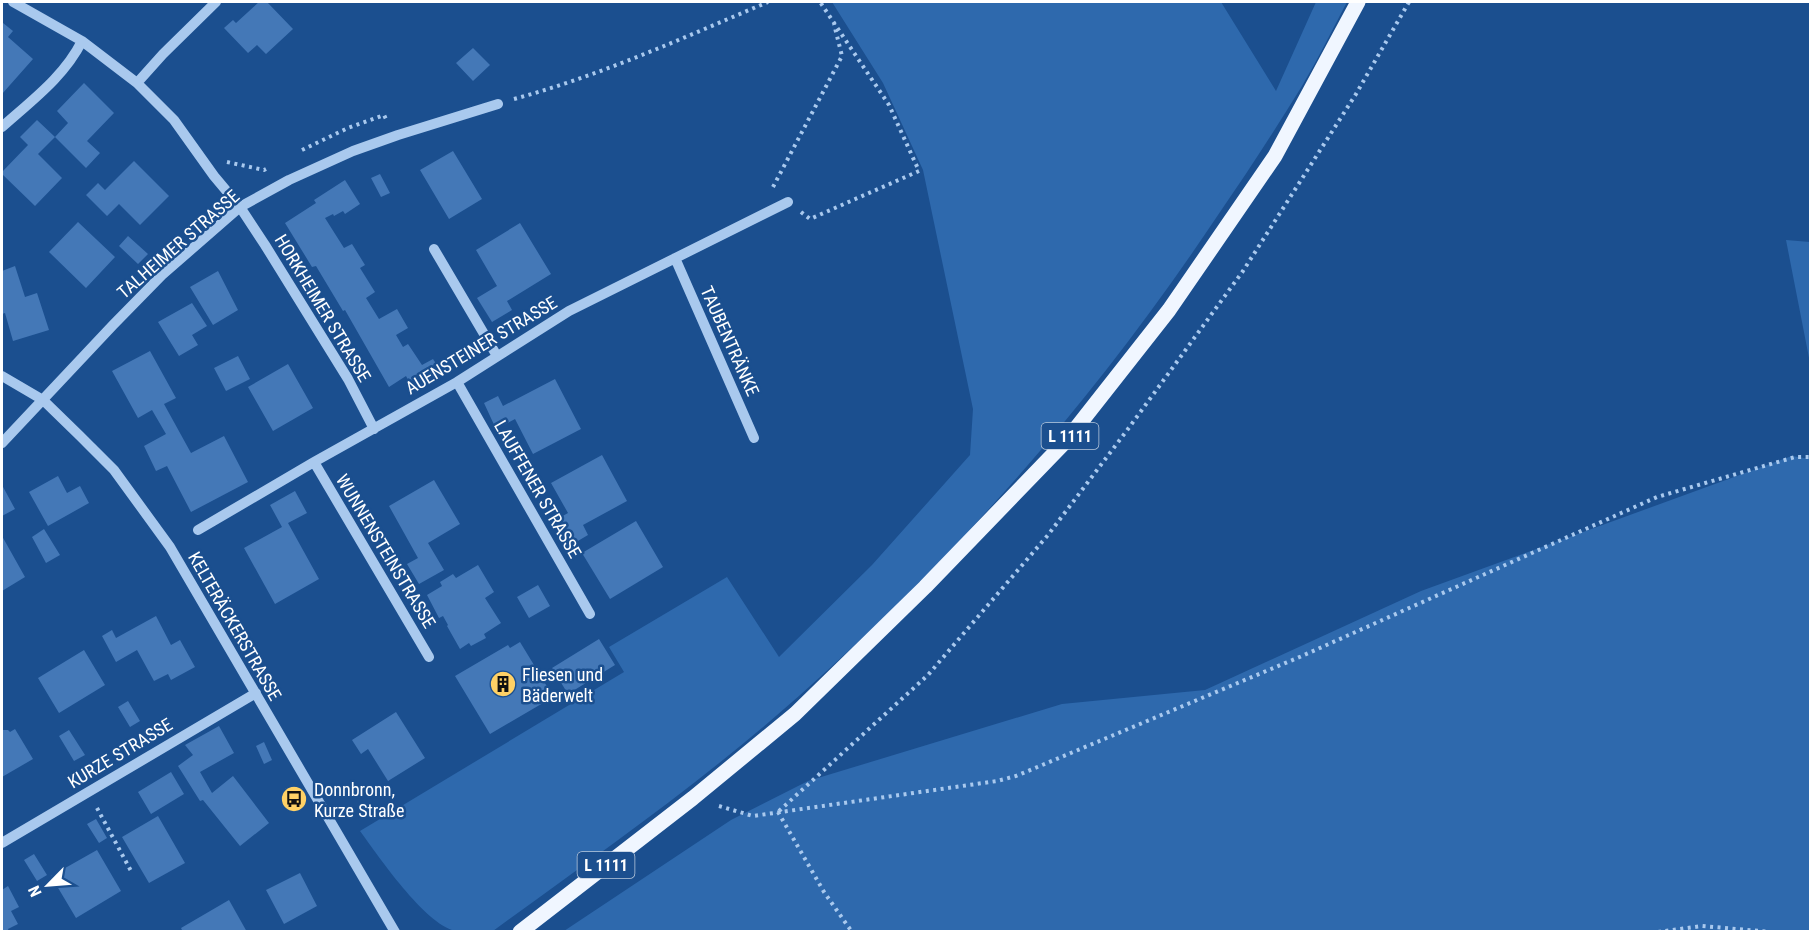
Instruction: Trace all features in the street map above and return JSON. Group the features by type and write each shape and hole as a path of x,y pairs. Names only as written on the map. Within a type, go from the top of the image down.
{"main road":[{"name":"L 1111","path":"520,932 693,798 795,714 925,587 1066,441 1169,310 1275,156 1358,2"}],"street":[{"name":"HORKHEIMER STRASSE","path":"13,2 82,41 137,84 174,120 210,171 240,207 318,329 374,429"},
{"path":"137,84 216,2"},
{"path":"2,127 60,76 82,41"},
{"name":"TALHEIMER STRASSE","path":"2,443 162,275 240,207 315,167 393,137 498,104"},
{"name":"AUENSTEINER STRASSE","path":"198,530 457,381 568,311 788,202"},
{"path":"434,249 497,356"},
{"name":"TAUBENTRÄNKE","path":"675,258 754,438"},
{"name":"KELTERÄCKERSTRASSE","path":"2,376 43,400 114,470 143,508 170,547 395,932"},
{"name":"LAUFFENER STRASSE","path":"457,381 590,614"},
{"name":"WUNNENSTEINSTRASSE","path":"314,462 429,657"},
{"name":"KURZE STRASSE","path":"2,843 256,693"}],"path":[{"path":"498,104 535,94 626,62 768,2"},
{"path":"788,202 810,219 919,171 889,105 820,2"},
{"path":"778,812 928,675 1047,535 1128,429 1243,271 1356,94 1409,2"},
{"path":"756,218 842,56 833,21"},
{"path":"300,152 348,128 384,115 393,137"},
{"path":"210,171 226,161 264,170 271,167"},
{"path":"693,798 753,816 997,781 1016,776 1302,656 1657,497 1795,457 1810,458"},
{"path":"87,792 131,871"},
{"path":"778,812 824,891 852,932"},
{"path":"1658,932 1702,926 1771,932"}],"shaded area":[{"path":"832,2 1221,2 1276,91 1316,2 1347,2 1292,102 1169,286 1066,420 954,546 833,665 702,777 493,931 455,931 430,916 416,903 360,831 624,672 609,647 727,577 779,657 872,565 970,455 973,409 923,170 883,83"},
{"path":"1786,240 1810,242 1810,363"},
{"path":"1792,456 1810,459 1810,931 564,931 731,820 808,781 1062,704 1205,690 1421,591"}],"building":[{"path":"259,2 267,2 293,29 266,54 257,45 248,53 224,28 233,20 236,23"},
{"path":"3,23 13,31 8,37 33,59 2,94 2,25"},
{"path":"473,48 490,65 473,81 456,63"},
{"path":"84,83 114,113 87,141 100,153 86,168 55,137 68,123 57,111"},
{"path":"37,120 55,137 38,154 62,178 35,206 2,172 28,145 20,137"},
{"path":"453,151 482,199 449,219 420,170"},
{"path":"134,161 169,196 140,225 119,204 107,216 86,195 98,183 105,190"},
{"path":"380,174 390,193 381,197 371,178"},
{"path":"345,180 360,204 345,214 343,211 325,218 344,248 352,244 365,265 360,268 375,292 366,298 379,319 397,309 408,328 396,335 403,347 408,344 422,365 433,359 440,370 412,387 406,376 389,387 345,310 343,311 316,266 312,267 285,223 316,203 314,200"},
{"path":"78,222 115,257 86,288 49,252"},
{"path":"520,223 551,274 507,301 512,310 492,322 477,298 497,286 476,250"},
{"path":"128,236 148,254 138,264 119,246"},
{"path":"15,266 25,297 37,293 49,330 13,341 5,313 2,314 2,271"},
{"path":"218,271 238,310 213,325 190,287"},
{"path":"192,303 207,326 192,335 198,345 179,356 158,322"},
{"path":"150,351 176,398 164,404 191,453 224,436 248,482 191,512 167,466 156,471 144,446 166,434 152,410 138,418 112,371"},
{"path":"238,356 250,379 226,391 214,368"},
{"path":"288,364 313,408 273,431 248,387"},
{"path":"555,379 581,429 533,454 515,419 496,429 484,403 498,396 503,406"},
{"path":"602,455 627,501 583,525 588,535 566,548 552,522 568,513 551,483"},
{"path":"58,476 67,493 80,486 89,503 48,526 29,492"},
{"path":"434,480 460,524 428,543 444,570 419,584 407,564 418,558 389,506"},
{"path":"2,485 15,509 2,516"},
{"path":"295,491 307,513 288,523 319,579 275,604 244,548 282,527 270,505"},
{"path":"636,521 663,567 610,599 582,553"},
{"path":"44,529 60,555 46,563 32,537"},
{"path":"2,536 25,577 2,591"},
{"path":"478,565 494,592 485,598 501,623 484,634 486,638 471,646 469,643 460,649 443,616 439,618 427,595 442,586 440,582 453,574 456,578"},
{"path":"538,585 550,606 529,618 517,597"},
{"path":"156,616 171,645 180,640 195,667 171,680 168,674 154,681 137,650 116,662 102,636 112,630 116,638"},
{"path":"599,639 615,665 568,694 552,668"},
{"name":"Fliesen und Bäderwelt","path":"520,642 551,693 541,699 543,703 490,734 455,676 508,645 510,648"},
{"path":"84,650 105,685 59,713 38,678"},
{"path":"128,701 140,721 130,727 118,707"},
{"path":"396,712 425,758 388,781 368,749 361,754 352,740"},
{"path":"219,726 234,753 200,772 212,793 233,776 269,823 240,846 203,800 200,801 178,766 193,755 185,745"},
{"path":"15,729 33,759 2,777 2,730 10,732"},
{"path":"69,730 85,755 74,761 59,736"},
{"path":"264,742 272,760 264,764 256,746"},
{"path":"171,772 184,794 151,814 138,792"},
{"path":"158,816 185,863 149,883 122,837"},
{"path":"96,819 107,838 99,843 87,824"},
{"path":"97,850 121,891 76,918 51,876"},
{"path":"34,854 47,875 37,881 24,860"},
{"path":"300,873 317,906 284,924 266,890"},
{"path":"8,886 19,907 11,911 18,924 8,929 9,932 2,932 2,890"},
{"path":"229,900 247,932 183,932 181,928"}],"place":[{"name":"Fliesen und Bäderwelt","path":"503,684"},
{"name":"Donnbronn, Kurze Straße","path":"294,799"}]}
